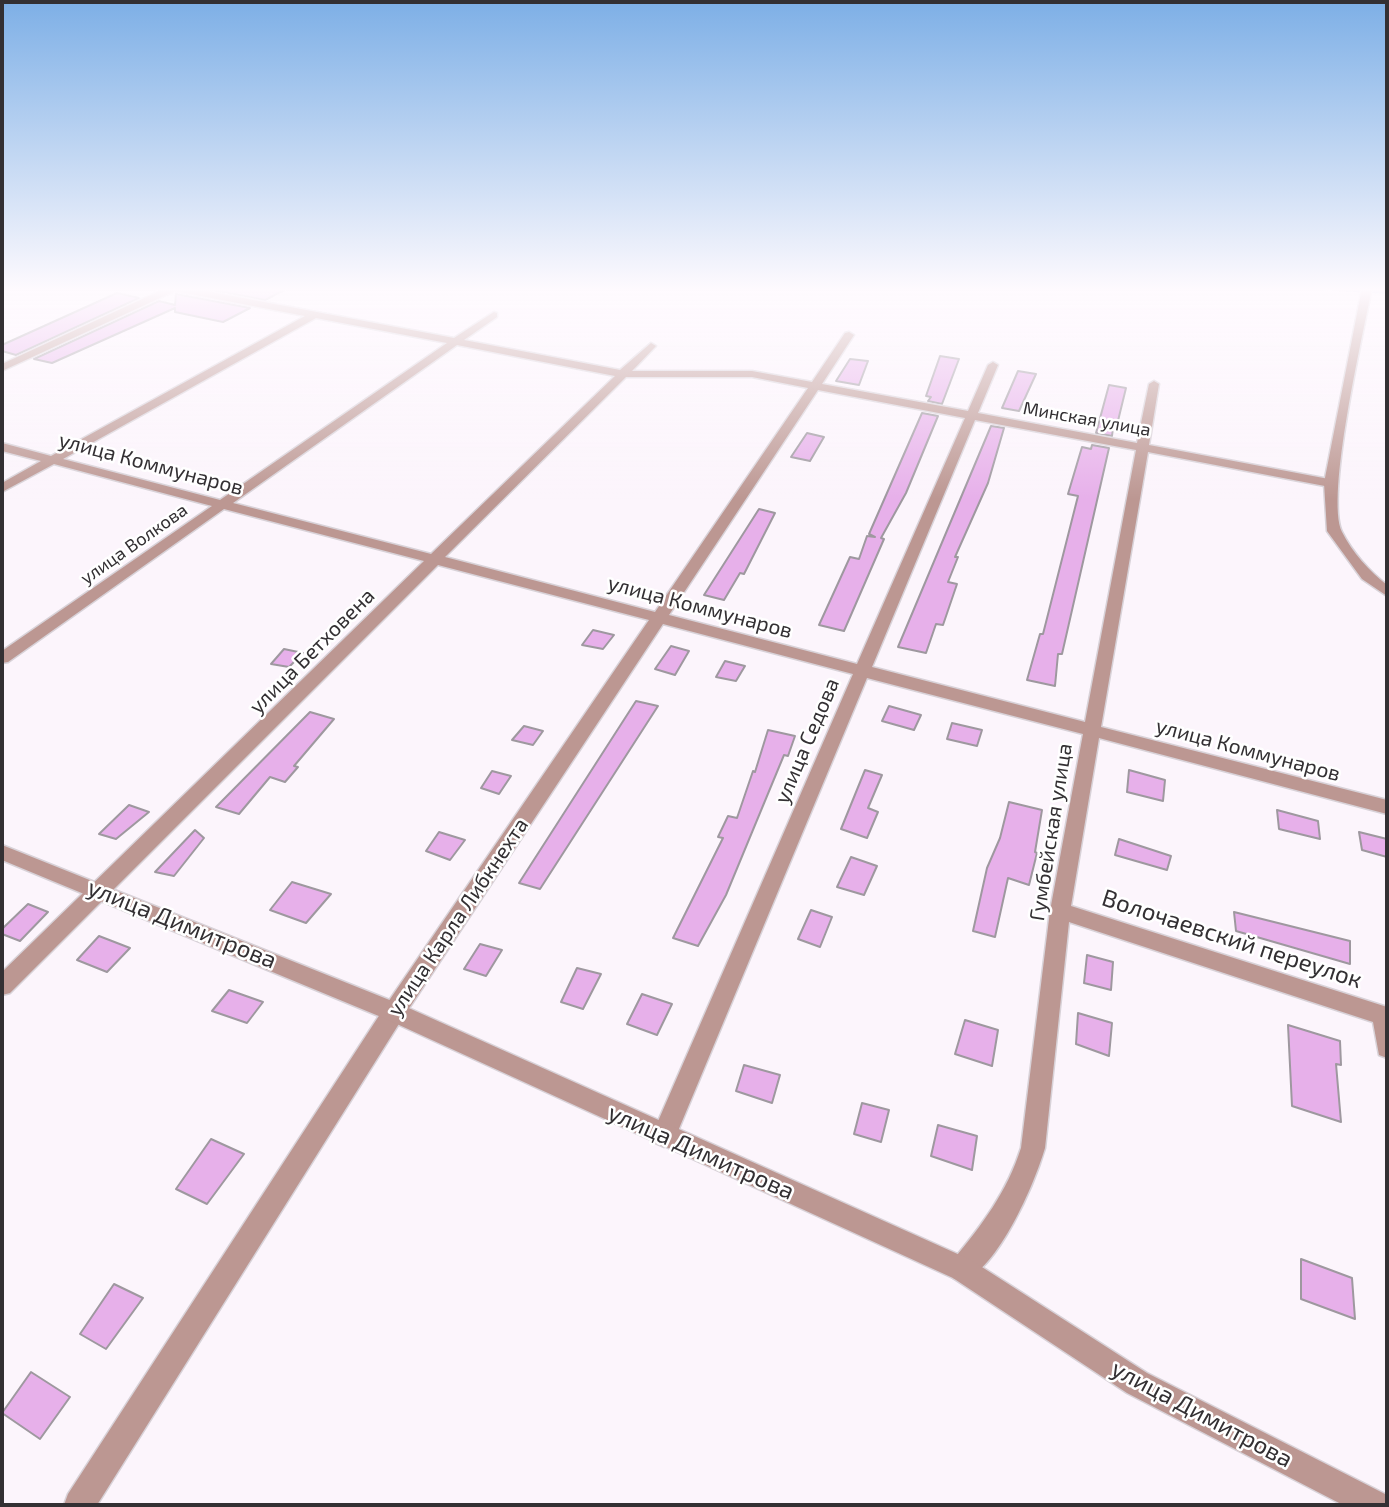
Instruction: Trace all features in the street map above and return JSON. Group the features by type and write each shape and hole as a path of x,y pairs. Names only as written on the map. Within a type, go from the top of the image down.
{"street":[{"path":"2,368 23,358"},
{"path":"2,488 236,358"},
{"name":"улица Волкова","path":"2,658 431,358"},
{"name":"Минская улица","path":"544,358 623,374 752,374 1330,483"},
{"name":"улица Бетховена","path":"2,986 639,358"},
{"name":"улица Карла Либкнехта","path":"79,1505 394,1012 833,358"},
{"path":"1353,358 1330,483 1334,531 1367,576 1387,592"},
{"name":"улица Седова","path":"664,1135 993,365"},
{"name":"Гумбейская улица","path":"961,1269 1009,1212 1023,1184 1034,1148 1060,911 1154,384"},
{"name":"улица Коммунаров","path":"2,447 1387,807"},
{"name":"улица Димитрова","path":"2,852 394,1012 961,1269 1137,1383 1374,1505"},
{"name":"Волочаевский переулок","path":"1060,911 1386,1016"},
{"path":"1386,1016 1387,1048"}],"building":[{"path":"35,358 62,358 52,363"},
{"path":"939,358 959,359 942,404 928,401 931,397 926,396"},
{"path":"850,359 868,361 859,385 836,381"},
{"path":"1018,371 1036,374 1019,411 1002,408"},
{"path":"1109,385 1126,388 1112,436 1096,433"},
{"path":"922,413 938,416 906,493 881,538 884,539 844,631 819,625 850,557 859,559 867,536 875,537 869,534"},
{"path":"991,426 1004,428 988,483 955,557 958,557 948,582 957,584 943,625 936,624 926,653 898,647"},
{"path":"807,433 824,437 810,461 791,457"},
{"path":"1092,445 1109,448 1062,654 1058,654 1055,686 1027,680 1040,634 1043,634 1078,496 1068,494 1082,447 1091,449"},
{"path":"759,509 775,513 744,574 740,573 724,600 704,595"},
{"path":"593,630 614,635 603,649 582,645"},
{"path":"671,646 689,651 675,675 655,669"},
{"path":"284,649 303,653 289,667 271,664"},
{"path":"725,661 745,666 736,681 716,677"},
{"path":"636,701 658,706 540,889 519,883"},
{"path":"889,706 921,715 914,730 882,721"},
{"path":"310,712 334,719 294,766 298,767 285,782 270,777 239,814 216,807"},
{"path":"952,723 982,730 977,746 947,739"},
{"path":"524,726 543,731 533,745 512,740"},
{"path":"768,730 795,736 788,756 784,755 726,895 698,946 673,938 723,838 718,837 728,816 737,818"},
{"path":"865,770 882,775 868,808 878,812 867,838 841,829"},
{"path":"1129,770 1165,780 1163,801 1127,792"},
{"path":"492,771 511,776 499,794 481,788"},
{"path":"1009,802 1042,810 1035,852 1037,853 1029,885 1008,878 995,937 973,931 987,868 1000,838"},
{"path":"129,805 149,812 116,839 99,834"},
{"path":"1277,810 1318,821 1320,839 1279,829"},
{"path":"195,830 204,838 174,876 155,872"},
{"path":"439,832 465,840 450,860 426,851"},
{"path":"1359,832 1387,839 1387,857 1362,850"},
{"path":"1119,839 1171,856 1167,870 1115,855"},
{"path":"851,857 877,866 864,895 837,887"},
{"path":"292,882 331,894 306,923 270,910"},
{"path":"28,904 48,912 20,941 2,934 2,929"},
{"path":"811,910 832,917 820,947 798,939"},
{"path":"1234,912 1350,941 1350,964 1236,931"},
{"path":"99,936 130,948 107,972 77,960"},
{"path":"480,944 502,950 486,976 464,969"},
{"path":"1087,955 1113,962 1111,990 1084,983"},
{"path":"577,968 601,974 583,1009 561,1002"},
{"path":"229,990 263,1002 247,1023 212,1011"},
{"path":"642,994 672,1004 657,1035 627,1024"},
{"path":"1078,1013 1112,1023 1109,1056 1076,1044"},
{"path":"965,1020 998,1030 992,1066 955,1054"},
{"path":"1288,1025 1340,1041 1341,1065 1336,1064 1341,1122 1292,1106"},
{"path":"744,1065 780,1075 772,1103 736,1091"},
{"path":"862,1103 889,1110 881,1142 854,1134"},
{"path":"938,1125 977,1136 972,1170 931,1156"},
{"path":"211,1139 244,1154 207,1204 176,1189"},
{"path":"1301,1259 1352,1278 1355,1319 1301,1299"},
{"path":"114,1284 143,1298 106,1349 80,1334"},
{"path":"31,1372 70,1397 40,1439 2,1413"}]}
